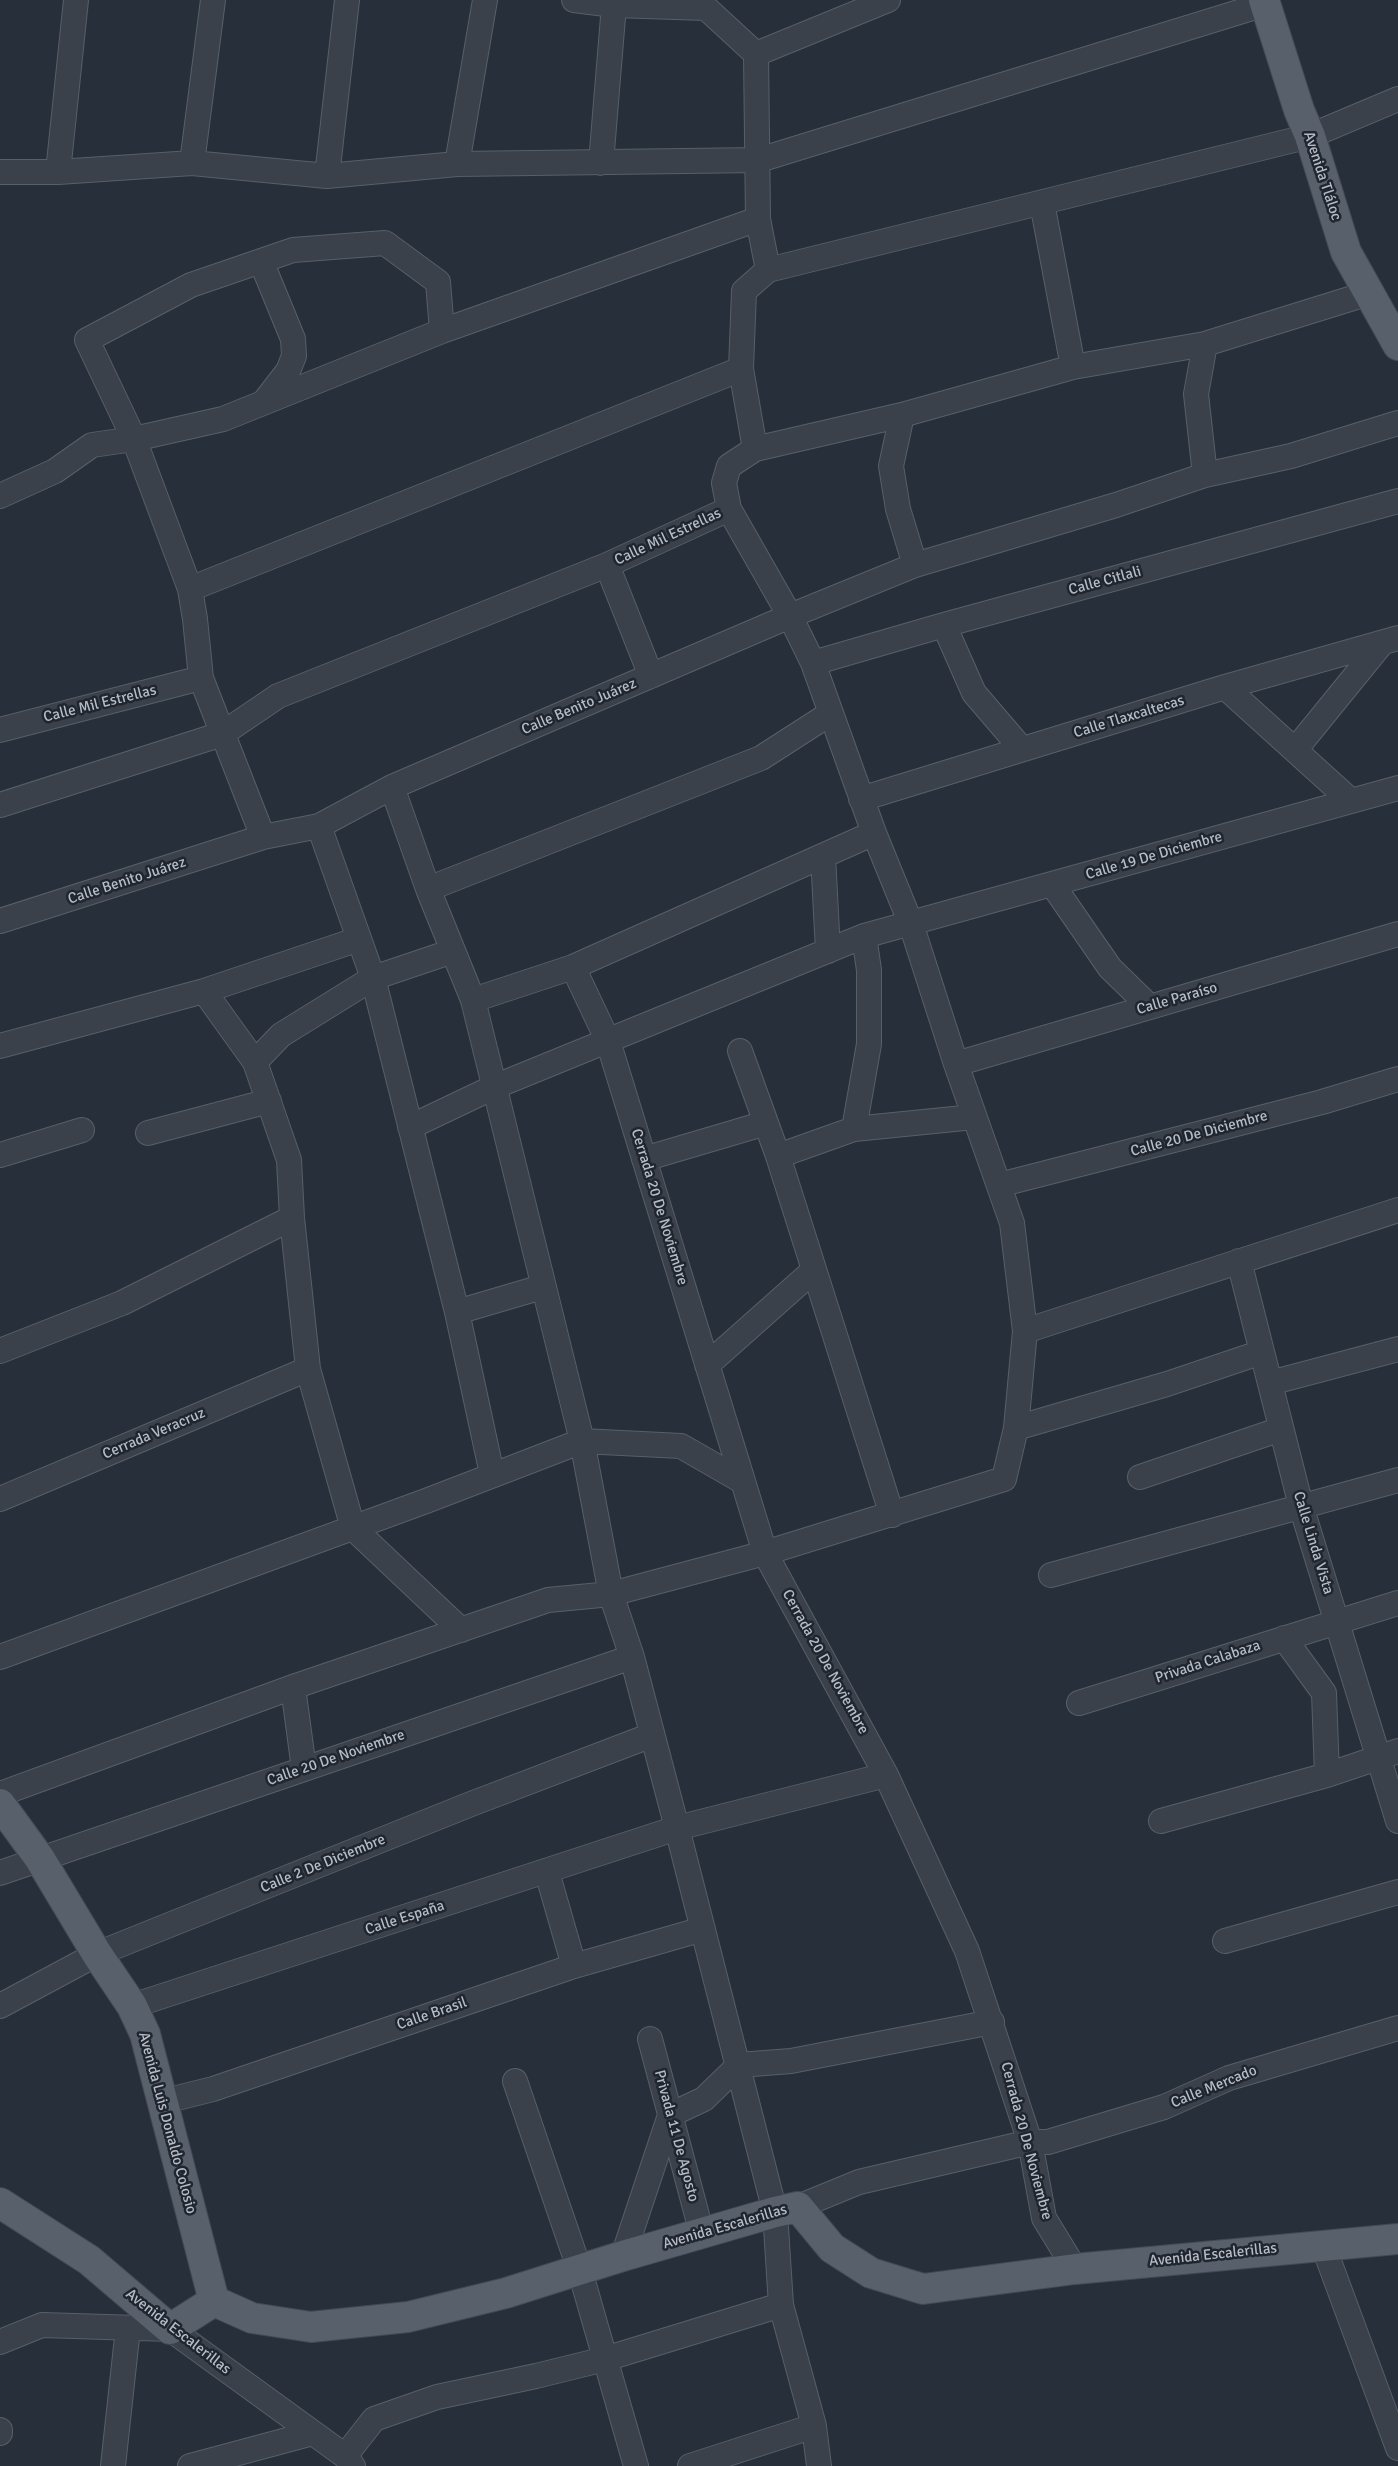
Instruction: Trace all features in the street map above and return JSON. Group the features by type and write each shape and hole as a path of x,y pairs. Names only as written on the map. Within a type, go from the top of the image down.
{"main road":[{"name":"Avenida Tláloc","path":"1264,2 1299,110 1310,136 1346,252 1398,345"},
{"name":"Avenida Luis Donaldo Colosio","path":"0,1804 40,1859 97,1954 132,2006 146,2034 161,2102 214,2301"},
{"name":"Avenida Escalerillas","path":"0,2204 89,2260 170,2329"},
{"name":"Avenida Escalerillas","path":"214,2301 252,2318 310,2327 408,2317 506,2293 623,2256 787,2210 832,2248 871,2273 923,2289 1075,2269 1398,2239"},
{"path":"170,2329 214,2301"}],"street":[{"path":"58,171 76,0"},
{"path":"192,163 213,0"},
{"path":"327,176 347,0"},
{"path":"457,164 485,0"},
{"path":"573,0 614,5 704,4 756,54 758,219 768,270"},
{"path":"756,54 888,0"},
{"path":"0,172 192,163 327,176 457,164 759,160 1264,2"},
{"path":"601,163 614,5"},
{"path":"755,449 741,369 744,291 768,270 1310,136 1398,99"},
{"path":"1042,203 1073,367"},
{"path":"0,496 54,471 92,445 134,439 223,419 442,331 758,219"},
{"path":"263,837 201,678 190,589 134,439 87,340 191,285 293,250 385,243 438,282 442,331"},
{"path":"261,261 293,339 294,356 288,372 262,403"},
{"path":"0,1794 293,1688 548,1600 611,1594 765,1553 1004,1479 1016,1428 1025,1331 1012,1223 974,1118 911,924 861,799 813,663 790,616 729,509 724,483 729,466 755,449 902,415 1073,367 1205,344 1369,293"},
{"path":"1205,344 1196,394 1205,476"},
{"path":"190,589 741,369"},
{"path":"902,415 891,466 898,508 915,565"},
{"name":"Calle Benito Juárez","path":"0,921 263,837 319,826 392,787 790,616 915,565 1205,476 1291,456 1398,423"},
{"name":"Calle Citlali","path":"813,663 1398,501"},
{"name":"Calle Mil Estrellas","path":"0,805 222,734 278,696 607,565 729,509"},
{"path":"607,565 651,676"},
{"path":"944,625 974,693 1022,749"},
{"path":"1295,750 1390,640"},
{"name":"Calle Tlaxcaltecas","path":"861,799 1225,687 1390,640"},
{"name":"Calle Mil Estrellas","path":"0,730 201,678"},
{"path":"1225,687 1351,801"},
{"path":"428,889 761,758 831,713"},
{"path":"392,787 428,889 472,1000 582,1441 611,1594 632,1657 739,2066 787,2210 781,2305 814,2426 819,2466"},
{"name":"Calle 19 De Diciembre","path":"410,1127 494,1087 864,936 1398,788"},
{"path":"319,826 373,978 457,1312 492,1474"},
{"path":"472,1000 573,967 874,833"},
{"path":"822,856 828,951"},
{"path":"1052,884 1110,968 1150,1007"},
{"name":"Calle Paraíso","path":"956,1064 1398,934"},
{"path":"854,1129 869,1044 869,970 864,936"},
{"path":"0,1046 204,991 359,939"},
{"path":"255,1062 281,1035 373,978 453,951"},
{"name":"Cerrada 20 De Noviembre","path":"573,967 608,1041 765,1553 886,1775 967,1952 992,2022 1029,2142 1044,2218 1075,2269"},
{"path":"204,991 255,1062 290,1160 292,1218 308,1369 353,1528 461,1630"},
{"path":"740,1051 778,1156 892,1515"},
{"name":"Calle 20 De Diciembre","path":"999,1185 1398,1079"},
{"path":"148,1133 268,1101"},
{"path":"778,1156 854,1129 974,1118"},
{"path":"644,1159 766,1123"},
{"path":"0,1155 82,1130"},
{"path":"1025,1331 1398,1210"},
{"path":"0,1351 122,1303 292,1218"},
{"name":"Calle Linda Vista","path":"1239,1262 1301,1506 1337,1621 1388,1754 1398,1821"},
{"path":"707,1365 814,1270"},
{"path":"457,1312 542,1287"},
{"path":"1270,1383 1398,1349"},
{"path":"1016,1428 1167,1384 1262,1352"},
{"name":"Cerrada Veracruz","path":"0,1499 308,1369"},
{"path":"1140,1477 1281,1429"},
{"path":"0,1657 353,1528 582,1441 681,1446 742,1480"},
{"path":"1050,1575 1398,1480"},
{"name":"Privada Calabaza","path":"1079,1703 1398,1603"},
{"path":"1284,1638 1324,1693 1328,1775"},
{"name":"Calle 20 De Noviembre","path":"0,1873 632,1657"},
{"path":"293,1688 304,1769"},
{"name":"Calle 2 De Diciembre","path":"0,2006 97,1954 471,1804 652,1735"},
{"path":"1161,1821 1328,1775 1388,1754"},
{"name":"Calle España","path":"132,2006 677,1828 886,1775"},
{"path":"547,1872 574,1966"},
{"path":"1225,1941 1398,1892"},
{"name":"Calle Brasil","path":"161,2102 213,2089 574,1966 703,1929"},
{"path":"623,2256 670,2115 704,2099 739,2066 790,2061 992,2022"},
{"name":"Calle Mercado","path":"787,2210 859,2182 1029,2142 1047,2142 1164,2107 1228,2078 1398,2028"},
{"name":"Privada 11 De Agosto","path":"650,2039 702,2234"},
{"path":"515,2081 580,2271 636,2466"},
{"path":"1323,2245 1398,2448"},
{"path":"349,2461 374,2419 437,2397 605,2359 781,2305"},
{"path":"0,2342 42,2325 170,2329"},
{"path":"113,2466 128,2328"},
{"name":"Avenida Escalerillas","path":"170,2329 349,2461"},
{"path":"690,2466 814,2426"},
{"path":"190,2466 313,2433"}]}
